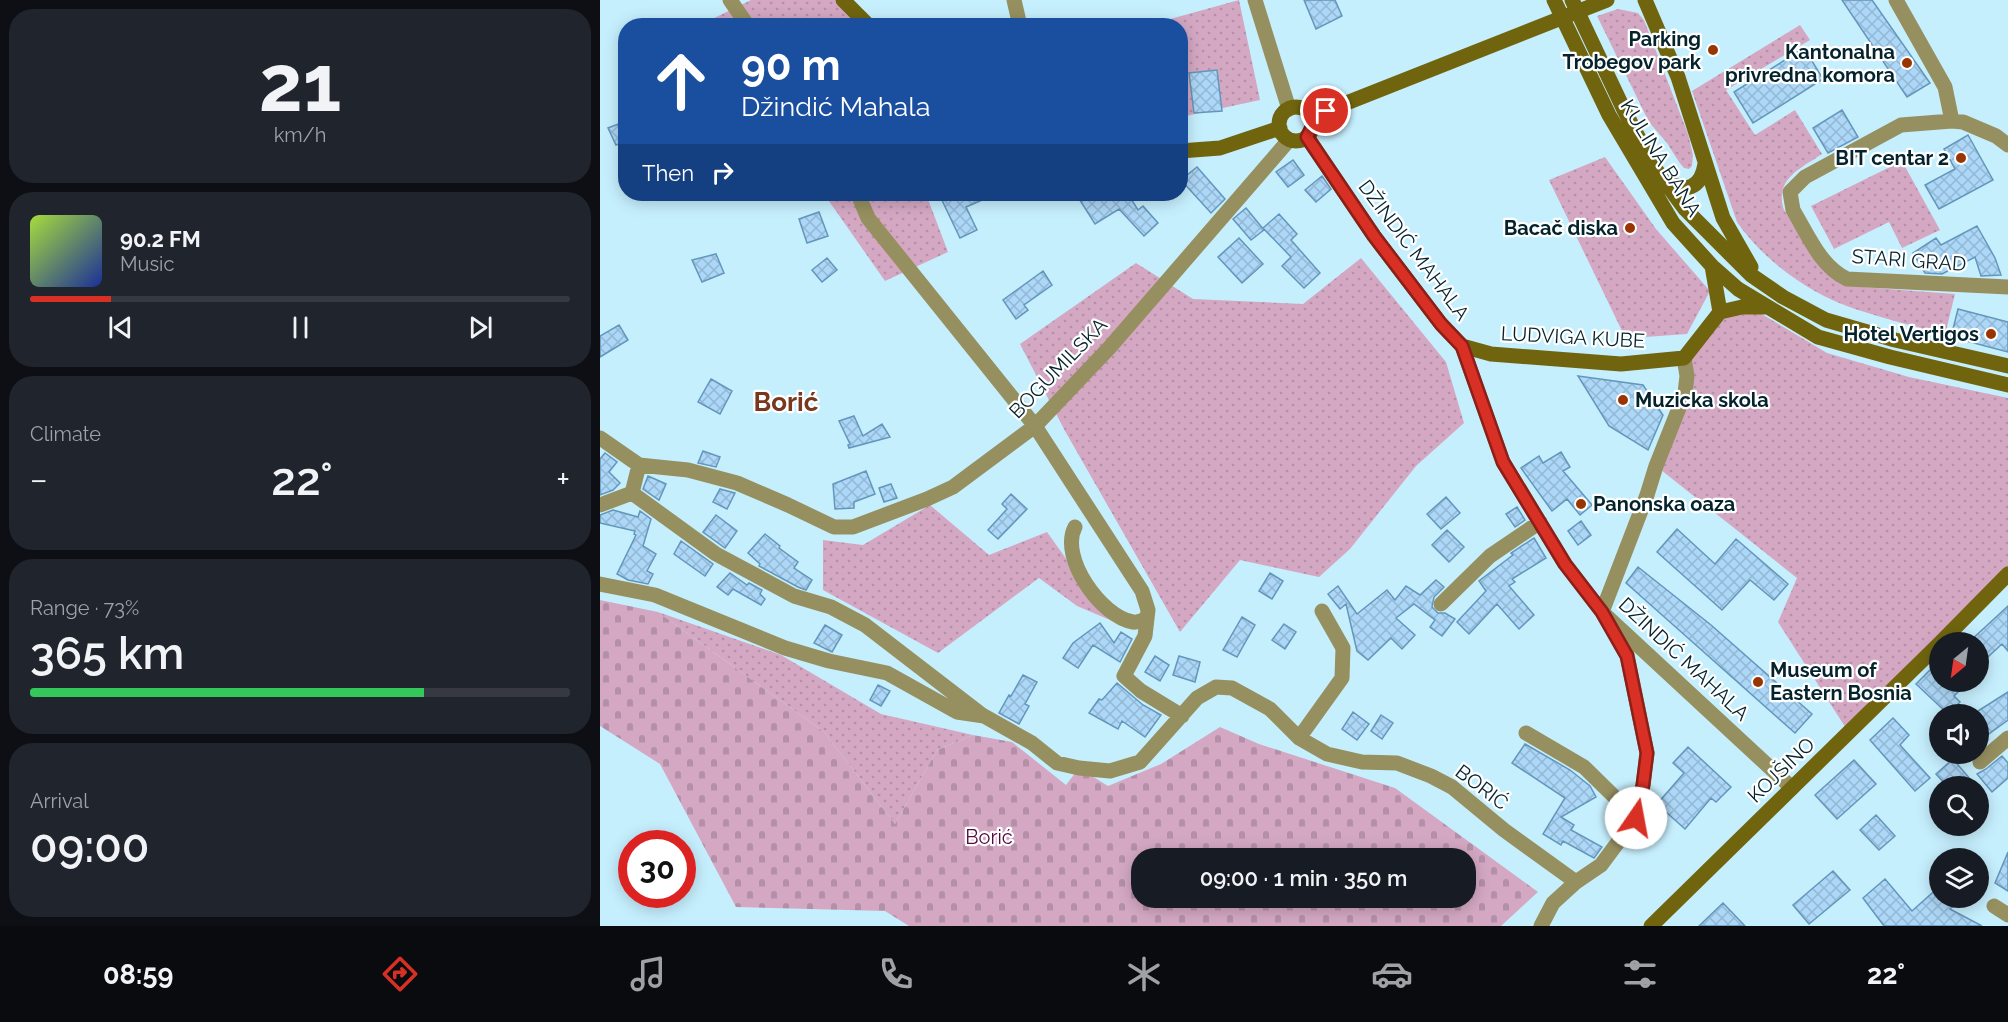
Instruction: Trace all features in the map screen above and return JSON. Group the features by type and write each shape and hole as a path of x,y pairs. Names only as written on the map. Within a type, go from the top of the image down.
{"street":[{"path":"730,0 742,18"},
{"path":"843,0 861,18"},
{"path":"1014,0 1018,18"},
{"path":"1255,0 1289,109"},
{"name":"KULINA BANA","path":"1554,0 1609,115 1673,223 1712,266 1738,289 1818,337 2008,385"},
{"name":"KULINA BANA","path":"1572,0 1624,110 1654,167 1684,209 1713,239 1760,280 1784,297 1826,320 1895,340 2008,366"},
{"path":"1645,0 1678,77 1723,218 1760,280"},
{"path":"1896,0 1945,87 1952,121 1963,122 1996,136 2008,145"},
{"path":"1311,117 1601,2"},
{"path":"1188,150 1220,147 1284,134 1299,141 1307,137 1313,125 1306,110 1289,109 1281,117 1284,134"},
{"name":"STARI GRAD","path":"1952,121 1901,125 1805,177 1790,192 1793,210 1826,264 1835,274 1847,279 2008,287"},
{"name":"BOGUMILSKA","path":"600,438 639,465 688,470 737,483 788,504 834,527 853,527 898,511 953,487 1035,426 1110,347 1284,134"},
{"name":"DŽINDIĆ MAHALA","path":"1307,137 1374,236 1441,324 1462,346 1503,462 1565,564 1602,612 1792,788"},
{"path":"1654,167 1674,186 1685,189 1700,179 1705,164"},
{"path":"861,201 868,218 1035,426 1142,591 1148,610 1145,636 1124,676 1141,691 1182,716"},
{"path":"1712,266 1720,312"},
{"path":"1541,926 1552,903 1600,865 1636,818 1647,753 1627,656 1602,612 1685,393 1687,376 1684,358 1720,312 1742,307 1767,308"},
{"name":"LUDVIGA KUBE","path":"1462,346 1491,354 1621,364 1684,358"},
{"path":"632,493 639,465"},
{"path":"600,506 632,493"},
{"path":"632,493 716,554 794,596 831,607 865,625 984,717"},
{"path":"1441,604 1490,556 1540,522"},
{"path":"1075,527 1072,534 1072,556 1083,578 1102,605 1134,622 1147,619"},
{"name":"KOJŠINO","path":"1951,632 2008,574"},
{"name":"BORIĆ","path":"600,584 656,595 785,648 829,661 887,673 957,712 984,717 1032,743 1057,763 1079,768 1110,771 1140,762 1197,698 1216,687 1232,688 1270,709 1299,738 1327,754 1362,762 1397,763 1452,787 1504,830 1576,882"},
{"path":"1299,738 1342,678 1343,648 1322,611"},
{"name":"KOJŠINO","path":"1651,926 1929,654"},
{"path":"1526,733 1584,766 1636,818"},
{"path":"1989,754 2008,738"},
{"path":"1994,906 2008,915"}],"green space":[{"path":"751,0 843,0 861,18 714,18"},
{"path":"1239,0 1260,100 1188,115 1188,18 1174,18"},
{"path":"1618,9 1638,13 1644,20 1688,134 1693,155 1692,166 1689,169 1684,168 1649,122 1597,16"},
{"path":"1800,25 1810,40 1726,90 1755,135 1795,110 1822,154 1791,176 1783,190 1782,199 1784,210 1818,261 1849,286 1955,294 1945,335 1855,309 1821,295 1774,263 1737,222 1692,91"},
{"path":"1605,157 1656,229 1710,291 1687,334 1645,337 1624,335 1549,180"},
{"path":"1902,161 1940,230 1902,248 1889,222 1834,249 1811,206"},
{"path":"829,201 929,201 948,252 885,281"},
{"path":"1361,258 1446,362 1464,423 1416,466 1350,549 1319,577 1240,560 1180,632 1065,431 1020,344 1136,263 1193,299 1303,304"},
{"path":"1750,307 1827,353 1909,377 2008,398 2008,574 1950,632 1929,632 1929,653 1849,733 1778,622 1797,578 1656,466 1685,393 1684,358 1720,312"},
{"path":"930,505 989,555 1047,532 1110,620 1077,606 1039,578 938,653 823,590 823,540 863,545"},
{"path":"600,600 658,612 824,732 895,824 937,750 973,735 1012,742 1066,785 1079,768 1108,786 1161,764 1220,727 1259,744 1395,788 1538,892 1501,926 909,926 885,911 736,907 660,764 600,726"},
{"path":"658,612 781,655 881,714 973,735 937,750 895,824 824,732"}],"building":[{"path":"1304,0 1335,0 1342,16 1316,29"},
{"path":"1842,0 1872,0 1930,83 1907,97"},
{"path":"1804,48 1823,79 1753,123 1734,92"},
{"path":"1217,70 1222,111 1194,113 1189,73"},
{"path":"1842,110 1858,137 1828,153 1813,128"},
{"path":"618,124 618,144 616,145 608,128"},
{"path":"1968,135 1993,180 1939,209 1925,185 1955,169 1944,149"},
{"path":"1293,160 1304,175 1288,187 1276,172"},
{"path":"1197,167 1225,199 1211,213 1188,188 1188,174"},
{"path":"1322,176 1331,189 1316,202 1305,190"},
{"path":"942,201 980,201 966,207 977,230 960,238"},
{"path":"1080,201 1132,201 1138,210 1143,206 1158,223 1144,236 1119,209 1095,224"},
{"path":"1246,208 1264,230 1251,240 1233,219"},
{"path":"819,212 828,236 807,243 799,219"},
{"path":"1279,214 1297,234 1291,240 1320,273 1304,288 1282,266 1291,257 1263,228"},
{"path":"1977,226 1995,258 2001,275 1981,276 1975,257 1942,274 1925,273 1913,253 1936,238 1941,245"},
{"path":"1239,238 1263,264 1242,283 1218,257"},
{"path":"716,254 724,273 702,282 692,260"},
{"path":"827,258 837,270 822,282 812,270"},
{"path":"1043,271 1052,285 1024,305 1028,310 1016,319 1003,300"},
{"path":"1958,309 2008,322 2008,352 1951,337"},
{"path":"619,325 628,340 600,357 600,336"},
{"name":"Muzicka skola","path":"1578,376 1643,385 1663,415 1648,450 1609,426"},
{"path":"711,379 732,391 720,414 698,402"},
{"path":"854,416 863,436 882,424 890,437 849,448 850,444 839,421"},
{"path":"703,451 720,457 716,467 698,463"},
{"path":"1561,452 1570,467 1563,471 1592,505 1580,515 1567,499 1552,511 1521,468 1539,456 1543,463"},
{"path":"605,453 617,462 609,472 620,483 613,490 600,495 600,459"},
{"path":"866,471 875,494 854,502 854,508 835,509 833,484"},
{"path":"648,476 666,484 659,500 643,489"},
{"path":"891,484 897,498 884,502 879,488"},
{"path":"720,489 735,493 727,509 713,502"},
{"path":"1011,494 1027,509 998,539 988,530 1007,509 1002,504"},
{"path":"1446,497 1460,513 1441,529 1427,514"},
{"path":"1517,507 1525,520 1515,527 1506,514"},
{"path":"613,510 638,517 640,511 651,519 643,546 656,554 647,571 653,574 648,584 628,580 617,574 636,535 635,531 600,523 600,515"},
{"path":"716,515 737,531 725,548 703,532"},
{"path":"1581,521 1591,535 1578,545 1568,531"},
{"path":"1677,529 1715,564 1736,539 1788,584 1774,600 1750,580 1722,610 1657,552"},
{"path":"1447,530 1464,547 1449,562 1432,545"},
{"path":"765,534 798,562 794,568 812,580 806,590 759,566 760,564 748,553"},
{"path":"1534,538 1546,558 1512,579 1515,582 1509,586 1534,615 1519,629 1497,604 1469,634 1457,622 1486,591 1479,581 1513,555 1511,553"},
{"path":"681,541 713,564 705,576 674,554"},
{"path":"1638,567 1711,625 1812,714 1795,733 1626,583"},
{"path":"730,573 747,585 749,583 762,590 760,594 765,599 761,605 733,589 728,595 717,587"},
{"path":"1270,573 1283,581 1272,599 1259,591"},
{"path":"1436,580 1444,587 1434,597 1432,607 1438,613 1445,613 1455,619 1442,636 1430,627 1435,620 1414,604 1396,618 1415,635 1402,649 1391,638 1368,660 1357,651 1346,604 1340,609 1328,594 1338,586 1357,614 1387,590 1395,600 1406,586 1420,595"},
{"path":"2008,606 2008,651 2002,644 1989,656 1989,632 1980,632"},
{"path":"1242,617 1255,625 1237,657 1223,650"},
{"path":"1100,623 1114,643 1121,632 1132,639 1120,662 1093,645 1078,668 1063,658 1073,643"},
{"path":"1284,624 1296,632 1285,649 1272,640"},
{"path":"825,625 842,635 832,652 814,643"},
{"path":"1155,656 1169,665 1160,681 1145,672"},
{"path":"1179,656 1200,662 1195,682 1173,675"},
{"path":"1929,671 1929,692 1958,692 1954,696 1960,702 1958,704 1937,704 1916,684"},
{"path":"1023,675 1037,682 1025,704 1029,706 1019,724 999,713"},
{"path":"1117,683 1143,705 1161,715 1145,737 1122,721 1118,729 1089,713 1099,699 1102,700"},
{"path":"878,685 890,691 881,706 870,700"},
{"path":"2008,692 2008,720 1989,734 1989,704"},
{"path":"1353,712 1369,724 1357,740 1342,729"},
{"path":"1381,715 1393,723 1382,739 1371,731"},
{"path":"1893,718 1909,735 1900,745 1929,779 1915,791 1870,740"},
{"path":"1525,744 1570,770 1590,786 1596,797 1561,817 1574,825 1571,830 1602,847 1594,858 1563,841 1561,845 1543,834 1565,798 1512,763"},
{"path":"1688,747 1731,787 1716,802 1711,798 1685,829 1657,804 1684,773 1673,763"},
{"path":"2002,756 2008,763 2008,778 1992,792 1989,788 1989,776 1977,774"},
{"path":"1854,760 1876,784 1837,819 1815,795"},
{"path":"1947,764 1957,764 1967,776 1938,776 1936,774"},
{"path":"1876,815 1895,836 1879,850 1860,830"},
{"path":"2008,852 2008,891 1995,883"},
{"path":"1833,871 1850,890 1809,924 1793,905"},
{"path":"1885,879 1912,911 1929,896 1929,908 1951,908 1982,926 1884,926 1863,898"},
{"path":"1723,903 1745,926 1699,926"}],"place":[{"name":"Parking Trobegov park","path":"1713,50"},
{"name":"Kantonalna privredna komora","path":"1907,63"},
{"name":"BIT centar 2","path":"1961,158"},
{"name":"Bacač diska","path":"1630,228"},
{"name":"Hotel Vertigos","path":"1991,334"},
{"name":"Muzicka skola","path":"1623,400"},
{"name":"Panonska oaza","path":"1581,504"},
{"name":"Museum of Eastern Bosnia","path":"1758,682"}],"district":[{"name":"Borić","path":"786,402"}],"route":[{"path":"1326,111 1311,117 1312,131 1307,137 1374,236 1441,324 1462,346 1503,462 1565,564 1602,612 1627,656 1630,680 1647,753 1636,818"}]}
